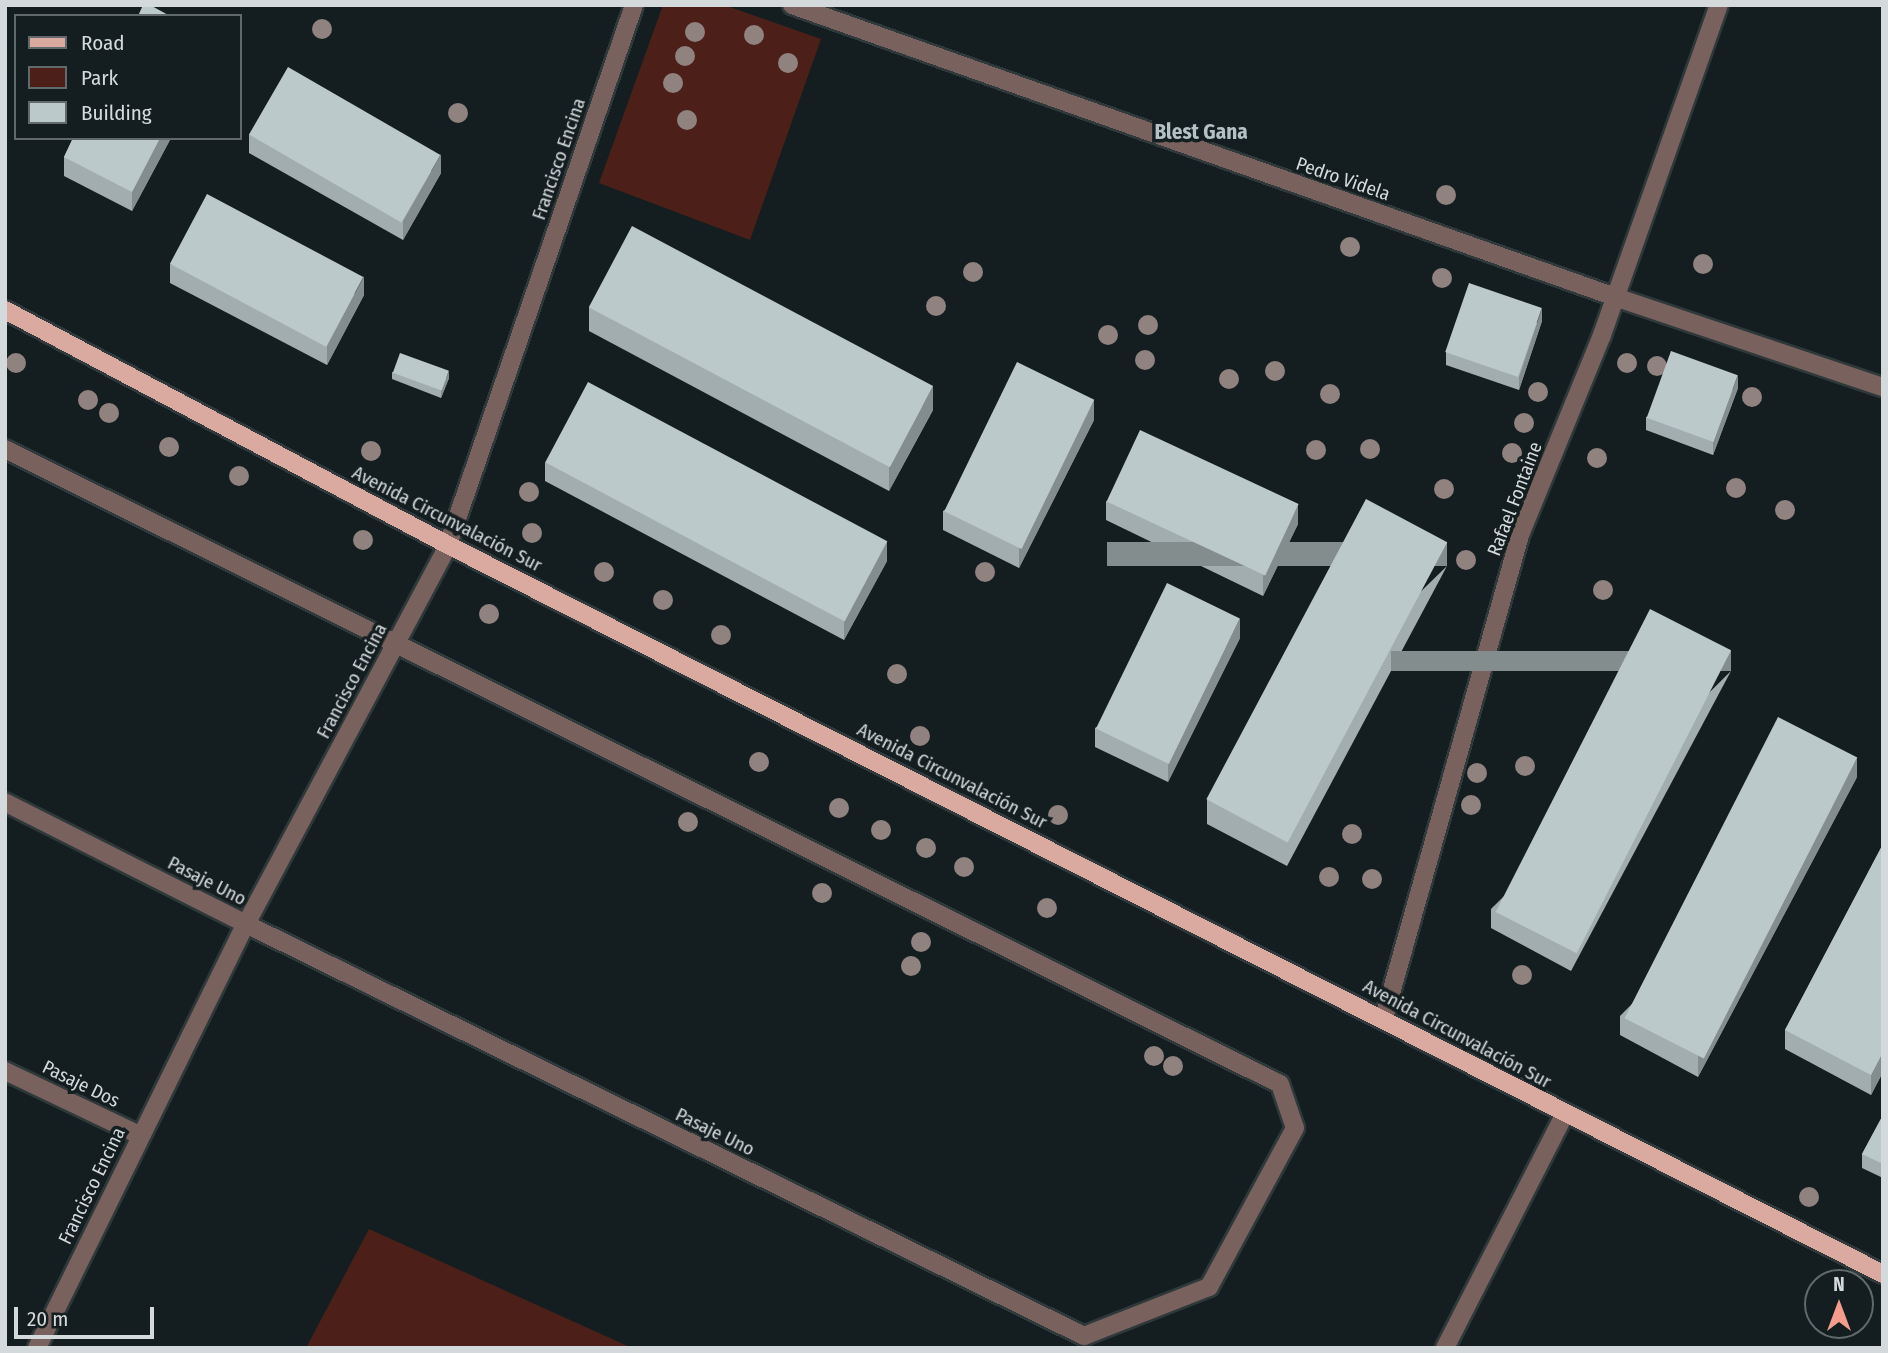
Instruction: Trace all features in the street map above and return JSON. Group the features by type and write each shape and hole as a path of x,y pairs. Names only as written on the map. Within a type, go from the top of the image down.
{"main road":[{"name":"Avenida Circunvalación Sur","path":"5,310 448,545 1384,1018 1565,1114 1883,1274"}],"street":[{"name":"Francisco Encina","path":"37,1348 139,1135 246,924 448,545 634,5"},
{"name":"Pedro Videla","path":"792,5 1615,297 1883,387"},
{"name":"Rafael Fontaine","path":"1384,1018 1520,535 1615,297 1719,5"},
{"path":"5,449 396,645"},
{"name":"Pasaje Uno","path":"5,802 246,924 1084,1336 1209,1287 1295,1128 1279,1084 396,645"},
{"name":"Pasaje Dos","path":"5,1071 139,1135"},
{"path":"1445,1348 1565,1114"}],"green space":[{"path":"663,5 724,5 821,39 750,240 599,183"},
{"path":"369,1229 632,1348 306,1348"}],"building":[{"path":"143,5 150,5 166,14 139,14"},
{"path":"288,67 440,155 401,223 249,135"},
{"path":"72,140 159,140 132,192 64,157"},
{"path":"207,194 363,277 326,347 170,264"},
{"path":"632,226 933,386 890,467 589,307"},
{"path":"1469,283 1542,308 1518,377 1445,352"},
{"path":"1671,351 1738,375 1713,442 1647,418"},
{"path":"400,353 449,371 442,391 393,373"},
{"path":"1017,362 1094,400 1022,549 944,511"},
{"path":"588,382 887,541 845,621 545,462"},
{"path":"1140,430 1299,504 1265,576 1107,502"},
{"path":"1366,499 1447,542 1288,842 1206,799"},
{"path":"1167,583 1240,619 1169,764 1096,729"},
{"path":"1650,609 1731,650 1577,953 1496,912"},
{"path":"1778,717 1857,757 1704,1059 1625,1018"},
{"path":"1883,844 1883,1052 1871,1075 1785,1030"},
{"path":"1883,1115 1883,1164 1862,1154"}],"district":[{"name":"Blest Gana","path":"1201,132"}]}
